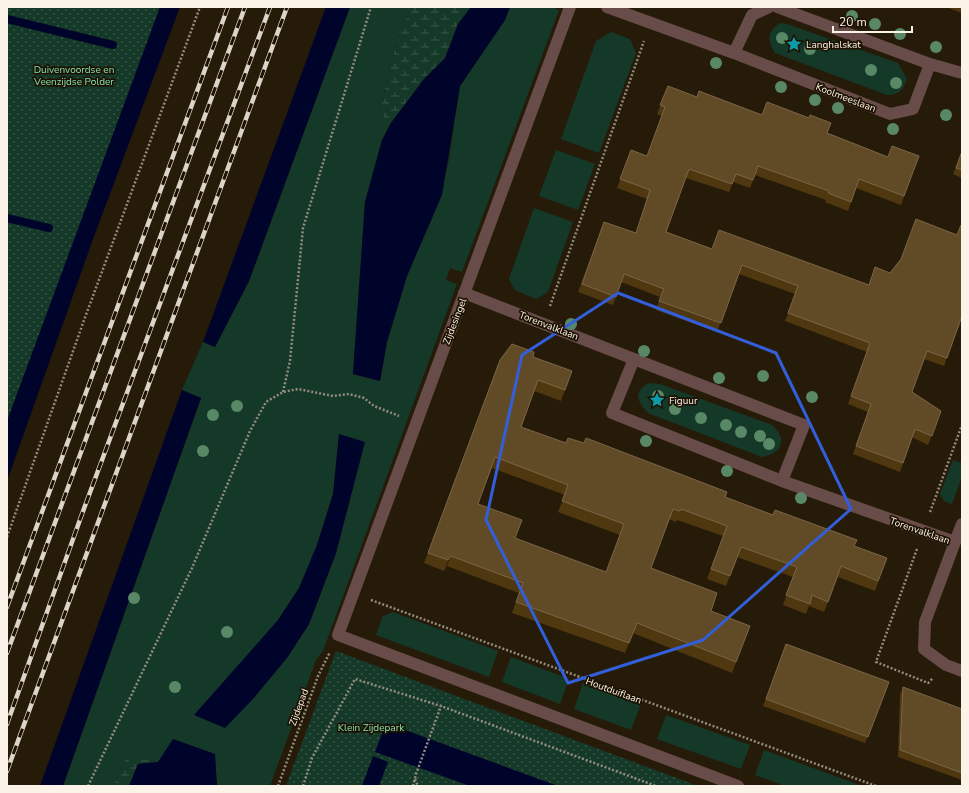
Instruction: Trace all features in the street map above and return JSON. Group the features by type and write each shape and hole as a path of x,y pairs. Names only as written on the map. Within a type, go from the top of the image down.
{"street":[{"name":"Zijdesingel","path":"338,635 570,7"},
{"name":"Koolmeeslaan","path":"607,7 734,53 890,114 913,109 930,64"},
{"path":"734,53 752,15 769,7"},
{"path":"777,7 930,64 962,73"},
{"name":"Torenvalklaan","path":"464,293 804,425 782,481"},
{"name":"Torenvalklaan","path":"634,358 612,413 782,481 955,542 925,622 924,649 946,665 962,671"},
{"path":"955,542 962,524"},
{"path":"338,635 738,786"}],"path":[{"path":"7,537 81,330 200,7"},
{"path":"283,392 290,361 303,228 371,7"},
{"path":"544,323 650,23"},
{"path":"88,786 192,568 250,431 266,402 283,392 298,389 333,396 349,394 364,398 374,406 416,422"},
{"path":"946,665 928,683 876,662 962,425"},
{"name":"Houtduiflaan","path":"353,593 876,786"},
{"name":"Zijdepad","path":"278,786 318,676 338,635"},
{"path":"303,786 312,758 355,679 441,706 656,786"},
{"path":"413,786 441,706"},
{"path":"415,779 418,786"}],"highlighted area":[{"path":"618,293 776,353 851,509 703,640 568,683 486,520 522,355"}],"green space":[{"name":"Duivenvoordse en Veenzijdse Polder","path":"7,7 170,7 7,458"},
{"path":"350,7 412,7 398,38 379,112 391,123 382,140 365,202 353,374 380,381 387,342 407,276 448,165 460,86 505,20 510,7 552,7 559,10 462,272 450,268 446,280 457,284 323,651 316,660 270,786 217,786 217,779 158,762 127,756 113,786 63,786 201,398 182,390 203,342 215,347 249,281","holes":["339,435 364,443 336,553 309,624 287,658 278,620 299,588 317,545 333,494"]},
{"path":"412,7 471,7 458,24 445,58 424,79 391,123 379,113 398,38"},
{"path":"780,23 787,24 898,63 907,79 904,86 898,93 887,95 775,53 771,44 770,36 773,29"},
{"path":"611,32 630,39 636,53 599,153 561,139 596,41"},
{"path":"556,150 595,164 578,210 539,196"},
{"path":"534,208 573,222 548,292 536,299 515,290 509,279"},
{"path":"648,383 660,384 772,425 780,435 780,445 774,453 762,457 648,413 641,405 638,397 640,390"},
{"path":"953,460 962,463 962,477 952,504 944,501 940,494"},
{"path":"393,612 498,651 489,677 376,635 383,616"},
{"name":"Klein Zijdepark","path":"336,651 698,786 286,786"},
{"path":"511,657 569,679 560,704 502,682"},
{"path":"583,683 641,704 631,730 574,709"},
{"path":"666,715 750,745 741,769 657,739"},
{"path":"764,750 862,786 785,786 755,775"},
{"path":"127,756 158,762 138,764 129,786 113,786"}],"water":[{"path":"160,7 180,7 92,242 7,481 7,421"},
{"path":"326,7 350,7 249,281 215,347 203,342"},
{"path":"471,7 510,7 505,20 460,86 442,195 407,276 387,342 380,381 353,374 365,202 382,140 391,123 424,79 445,58 458,24"},
{"path":"182,390 201,398 63,786 40,786"},
{"path":"339,434 365,442 336,553 309,624 287,658 253,699 225,728 194,715 278,620 299,588 317,545 333,494"},
{"path":"386,723 558,786 470,786 375,752"},
{"path":"173,739 215,754 217,786 129,786 138,764 158,762"},
{"path":"373,756 388,762 379,786 362,786"}],"building":[{"path":"668,86 697,97 699,91 762,115 767,102 809,118 810,115 831,123 827,133 888,157 892,146 919,156 904,196 859,179 851,202 828,193 829,191 758,166 753,180 736,174 732,184 689,169 666,232 712,249 719,230 869,285 875,267 890,273 901,259 916,219 957,235 961,225 962,316 947,358 927,351 912,392 941,411 932,436 915,429 903,463 856,446 871,404 851,396 870,343 788,313 798,286 742,265 721,323 659,301 664,289 624,274 616,297 582,284 604,222 636,233 650,190 620,179 631,150 647,156 665,107 660,105"},
{"path":"962,151 962,170 956,168"},
{"path":"512,344 534,352 533,357 572,371 565,390 538,380 521,427 566,443 568,438 584,443 586,438 727,492 725,497 773,515 775,510 857,540 854,546 887,558 878,581 841,566 828,602 812,595 810,604 786,595 797,567 741,547 730,576 711,569 727,526 681,509 680,511 673,509 651,568 717,593 711,611 750,626 736,662 637,623 629,643 516,602 523,583 451,556 448,560 428,553 500,360","holes":["495,457 568,485 562,501 624,524 606,572 515,538 522,520 478,504"]},
{"path":"786,644 889,682 868,737 766,699"},
{"path":"903,687 962,709 962,773 900,750"}],"waterway":[{"path":"7,19 113,45"},
{"path":"7,218 49,228"}],"railway":[{"path":"7,607 228,7"},
{"path":"7,653 245,7"},
{"path":"7,724 82,514 270,7"},
{"path":"7,771 287,7"}],"place":[{"name":"Langhalskat","path":"794,44"},
{"name":"Figuur","path":"657,400"}]}
